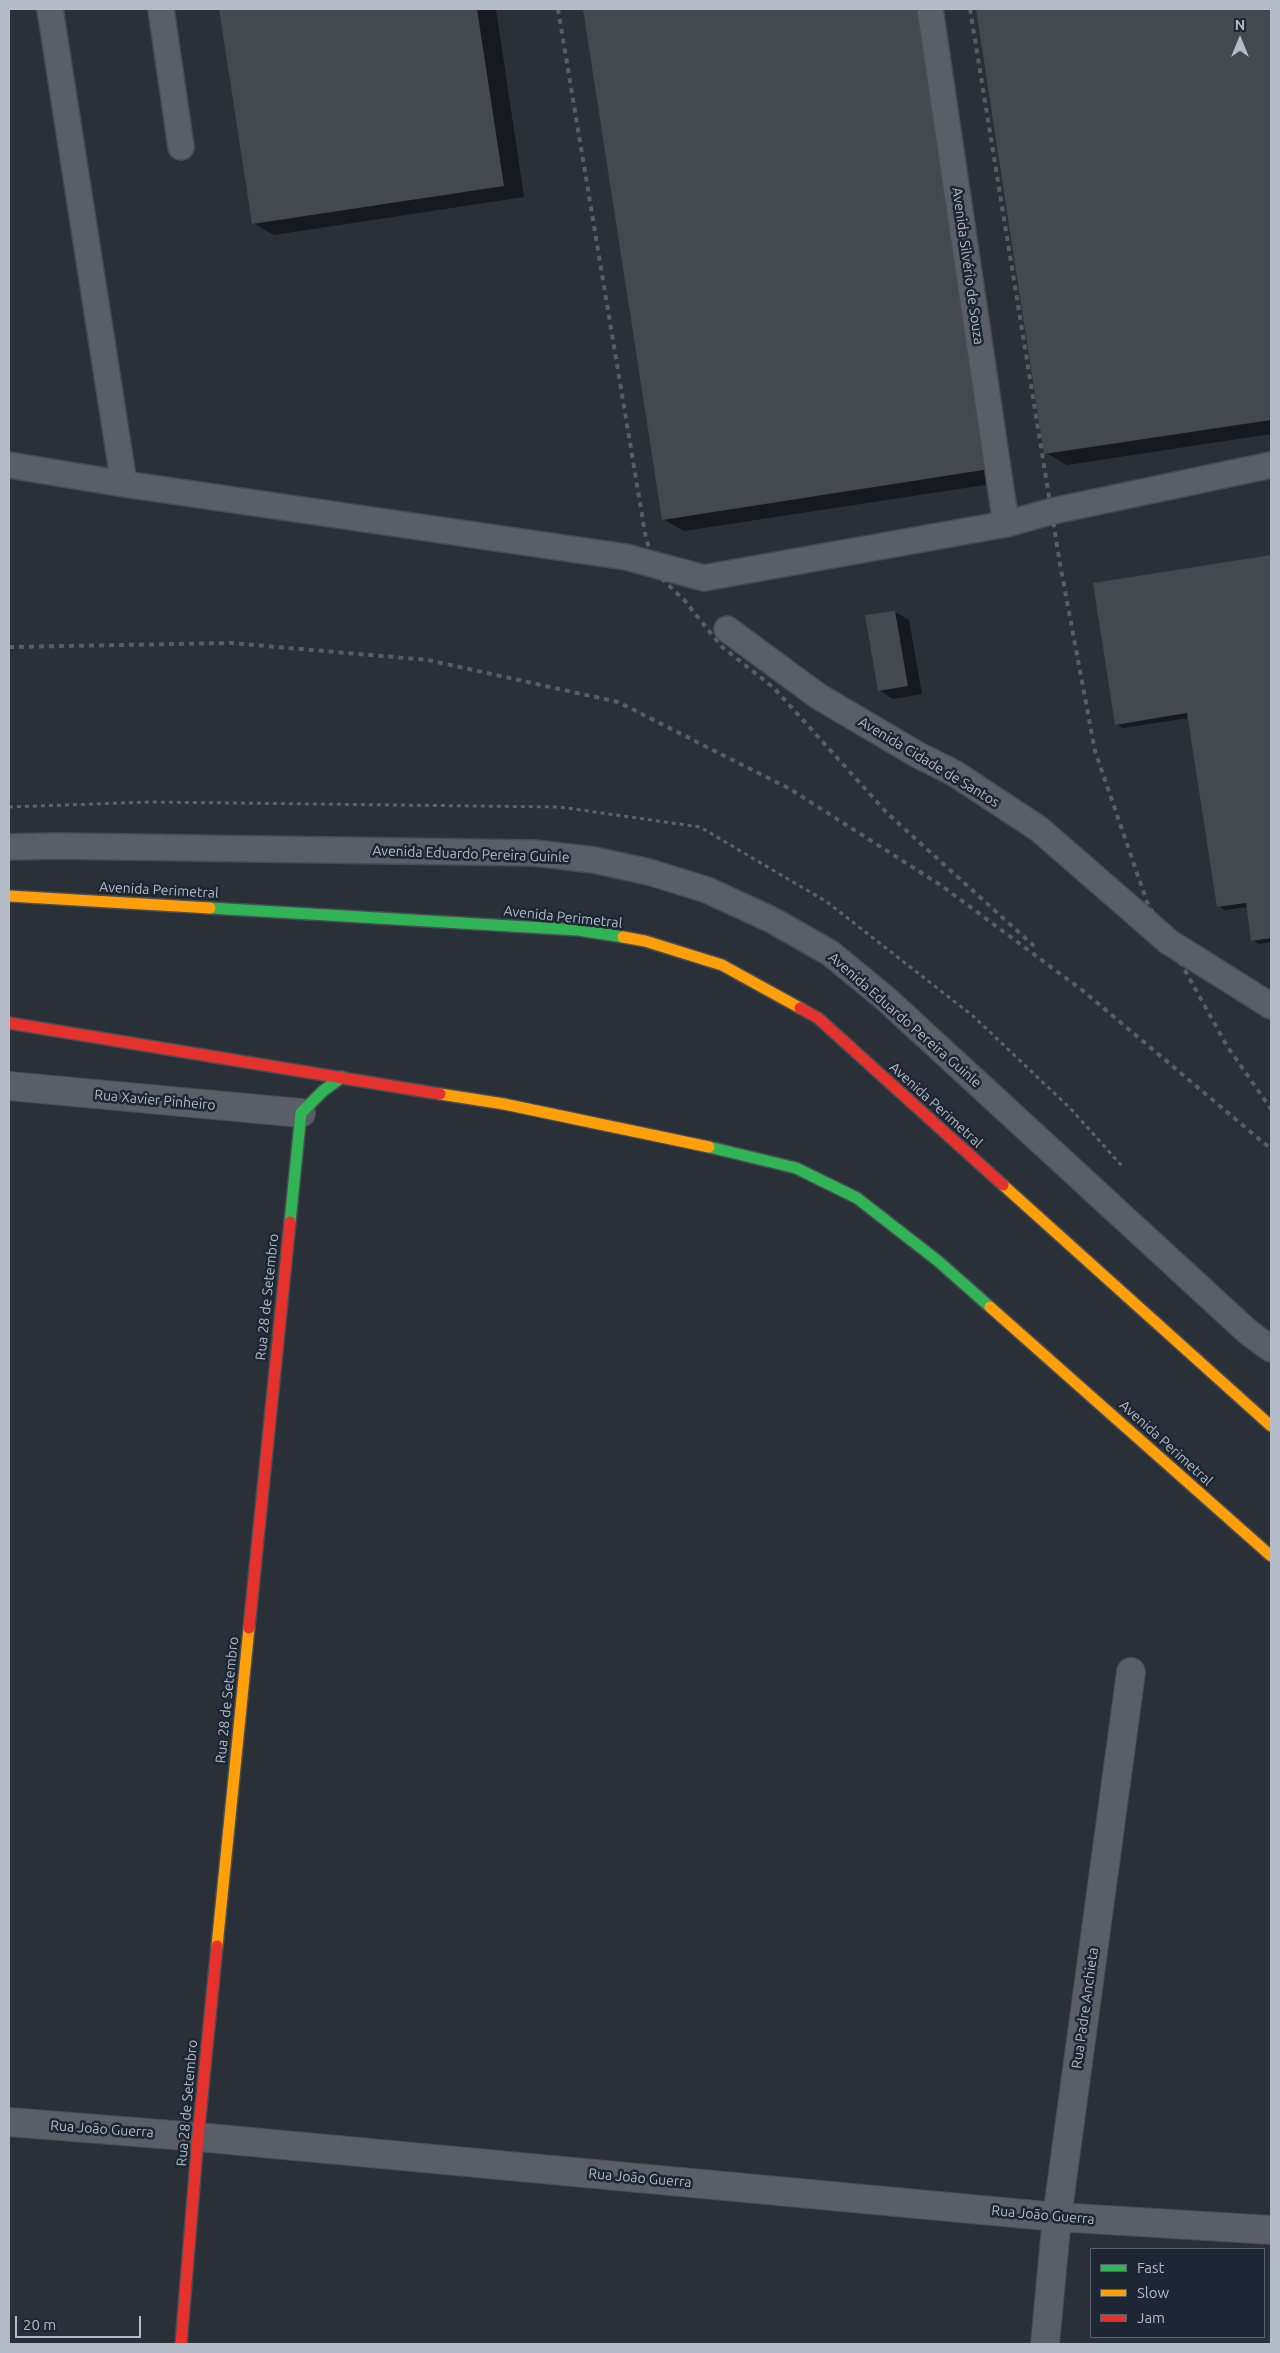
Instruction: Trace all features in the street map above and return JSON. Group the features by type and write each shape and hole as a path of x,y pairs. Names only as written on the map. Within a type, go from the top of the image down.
{"main road":[{"name":"Avenida Perimetral","path":"9,896 578,930 645,941 722,965 818,1018 1271,1426"},
{"name":"Avenida Perimetral","path":"9,1023 504,1104 708,1146 796,1168 857,1198 938,1261 1271,1556"},
{"path":"301,1113 323,1090 342,1077"},
{"name":"Rua 28 de Setembro","path":"181,2344 198,2137 301,1113"}],"street":[{"name":"Rua Xavier Pinheiro","path":"9,1086 301,1113"},
{"name":"Rua Padre Anchieta","path":"1045,2344 1057,2217 1131,1672"},
{"name":"Rua João Guerra","path":"9,2122 198,2137 1057,2217 1271,2230"}],"lane":[{"path":"50,9 124,484"},
{"path":"161,9 181,147"},
{"name":"Avenida Silvério de Souza","path":"930,9 1006,524"},
{"path":"9,465 124,484 626,557 704,578 1006,524 1053,511 1271,464"},
{"name":"Avenida Cidade de Santos","path":"727,630 818,696 918,755 954,773 1039,829 1168,942 1271,1006"},
{"name":"Avenida Eduardo Pereira Guinle","path":"9,847 57,846 534,853 594,860 649,872 707,890 781,924 830,953 886,999 1248,1332 1271,1349"}],"building":[{"path":"219,9 477,9 504,186 252,224"},
{"path":"583,9 920,9 990,469 662,520"},
{"path":"976,9 1271,9 1271,420 1044,454"},
{"path":"1271,555 1271,938 1251,941 1246,903 1217,907 1187,713 1115,725 1093,583"},
{"path":"895,611 908,686 878,691 865,615"}],"railway":[{"path":"558,9 646,539 659,576 685,601 721,646 774,688 887,813 1034,946"},
{"path":"970,9 1060,564 1095,751 1147,902 1227,1046 1271,1109"},
{"path":"9,647 231,643 428,660 618,702 790,789 942,886 1082,990 1271,1149"}],"traffic: fast":[{"path":"210,908 578,930 623,937"},
{"path":"290,1222 301,1113 323,1091 342,1077"},
{"path":"709,1147 796,1168 857,1198 938,1261 990,1307"}],"traffic: slow":[{"path":"9,896 210,908"},
{"path":"623,937 645,941 722,965 800,1008"},
{"path":"440,1094 504,1104 709,1147"},
{"path":"1003,1185 1271,1426"},
{"path":"990,1307 1271,1556"},
{"path":"217,1946 249,1628"}],"traffic: jam":[{"path":"800,1008 818,1018 1003,1185"},
{"path":"9,1023 440,1094"},
{"path":"249,1628 290,1222"},
{"path":"181,2344 198,2137 217,1946"}]}
